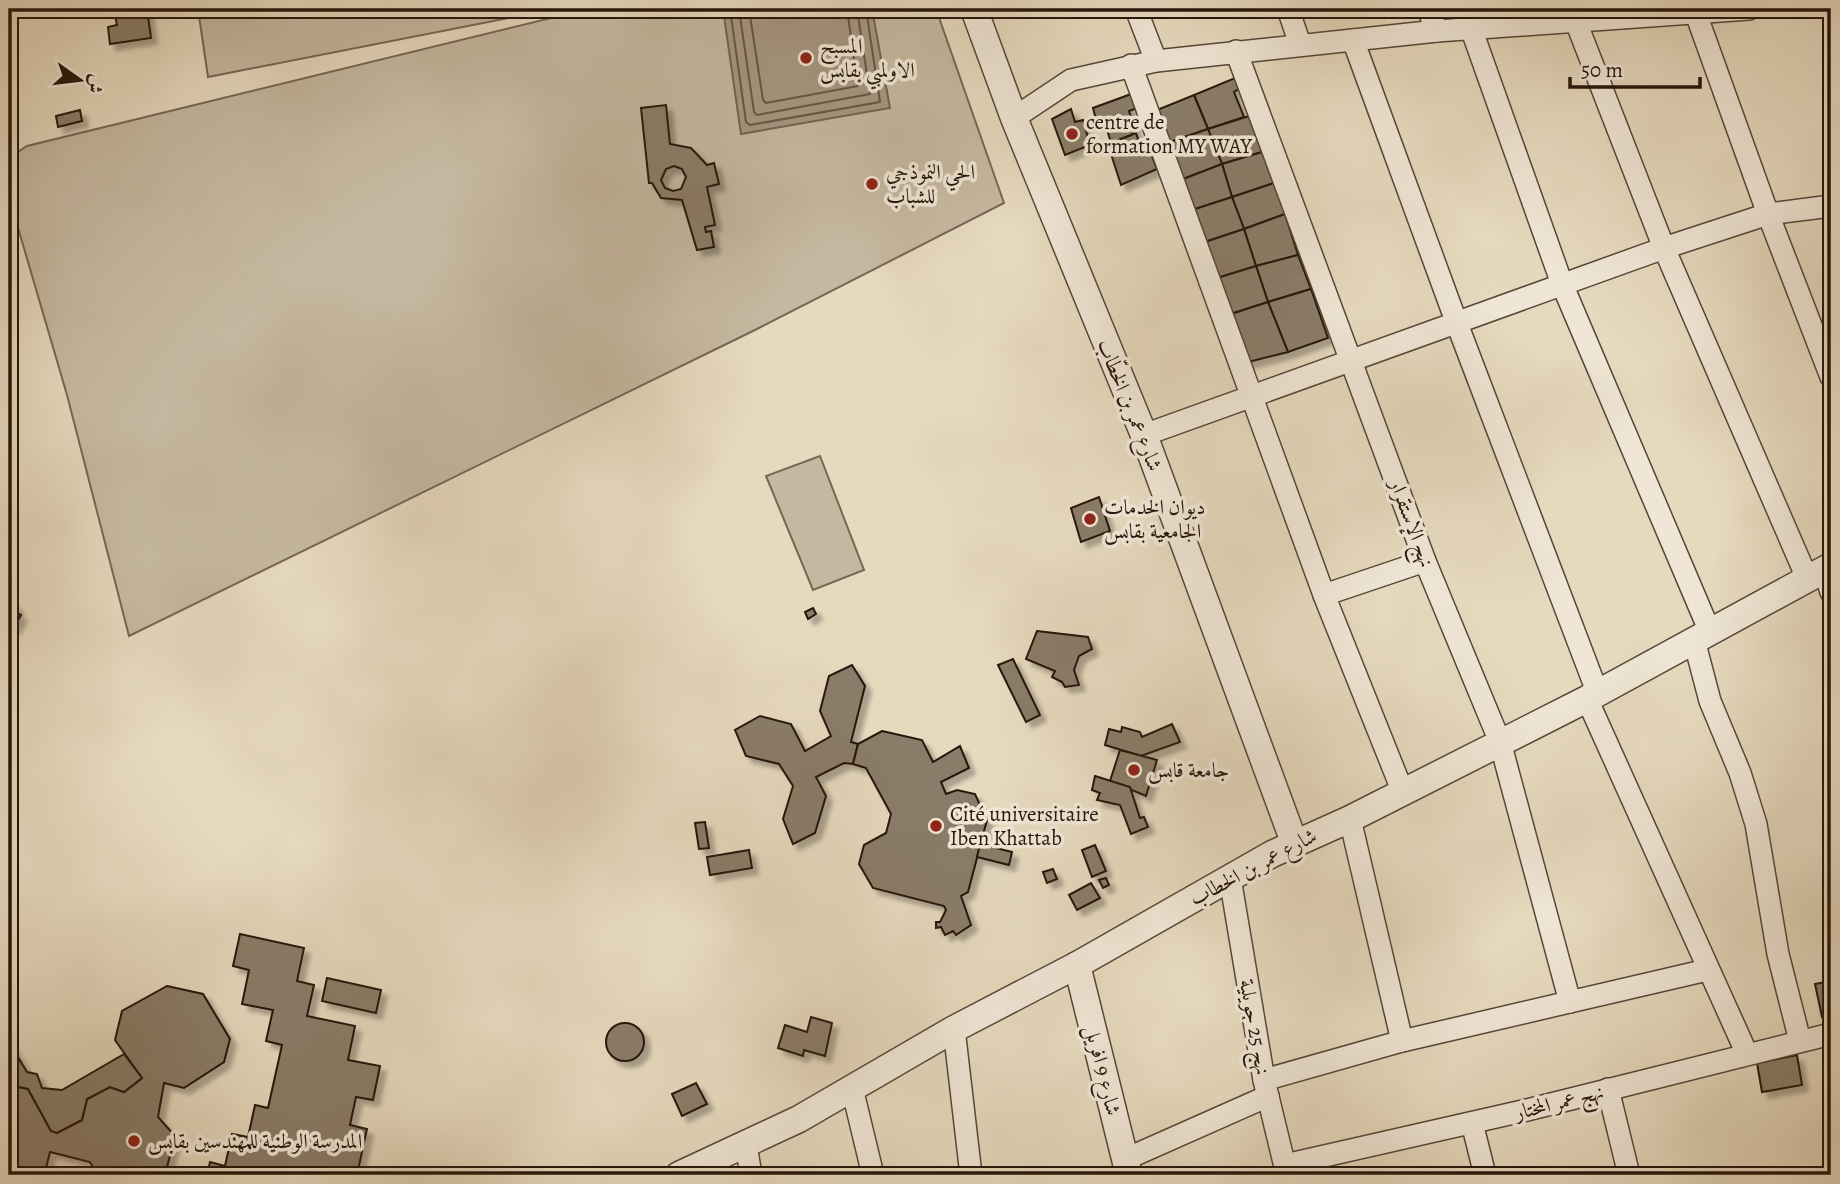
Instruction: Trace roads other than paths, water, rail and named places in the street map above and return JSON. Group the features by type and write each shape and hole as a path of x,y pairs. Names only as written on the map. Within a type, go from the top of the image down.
{"street":[{"name":"شارع عمر بن الخطّاب","path":"974,9 1014,118 1143,435 1294,842"},
{"path":"1136,9 1156,61"},
{"path":"1288,9 1300,44"},
{"path":"1428,9 1437,31"},
{"path":"1014,118 1072,80 1156,61 1471,28 1573,14 1749,9"},
{"path":"1695,11 1768,214 1825,348 1831,377"},
{"path":"1573,14 1664,248 1823,577"},
{"path":"1471,28 1562,284 1702,636 1710,701 1740,773 1756,824 1778,954 1800,1041"},
{"path":"1353,40 1593,696 1707,970 1747,1054"},
{"name":"نهج الإستقرار","path":"1236,51 1353,360 1425,561 1500,742 1570,1002"},
{"path":"1131,65 1324,595 1402,790"},
{"path":"1143,435 1664,248 1768,214 1831,206"},
{"path":"1324,595 1425,561"},
{"name":"شارع عمر بن الخطاب","path":"679,1175 746,1144 852,1088 1294,842 1350,819 1402,790 1593,696 1702,636 1823,577"},
{"path":"1350,819 1402,1041"},
{"name":"نهج 25 جويلية","path":"1230,878 1266,1088 1286,1170"},
{"name":"شارع 9 افريل","path":"1077,965 1127,1167"},
{"path":"1127,1167 1266,1088 1402,1041 1707,970"},
{"path":"954,1029 971,1175"},
{"name":"نهج عمر المختار","path":"1286,1170 1831,1034"},
{"path":"852,1088 873,1175"},
{"path":"1608,1089 1629,1175"},
{"path":"1472,1123 1485,1175"},
{"path":"746,1144 751,1175"}],"water":[{"name":"المسبح الاولمبي بقابس","path":"723,9 872,9 890,108 741,134"}],"place":[{"name":"المسبح الاولمبي بقابس","path":"806,58"},
{"name":"centre de formation MY WAY","path":"1072,134"},
{"name":"الحي النموذجي للشباب","path":"872,184"},
{"name":"ديوان الخدمات الجامعية بقابس","path":"1090,519"},
{"name":"جامعة قابس","path":"1134,770"},
{"name":"Cité universitaire Iben Khattab","path":"936,826"},
{"name":"المدرسة الوطنية للمهندسين بقابس","path":"134,1141"}]}
